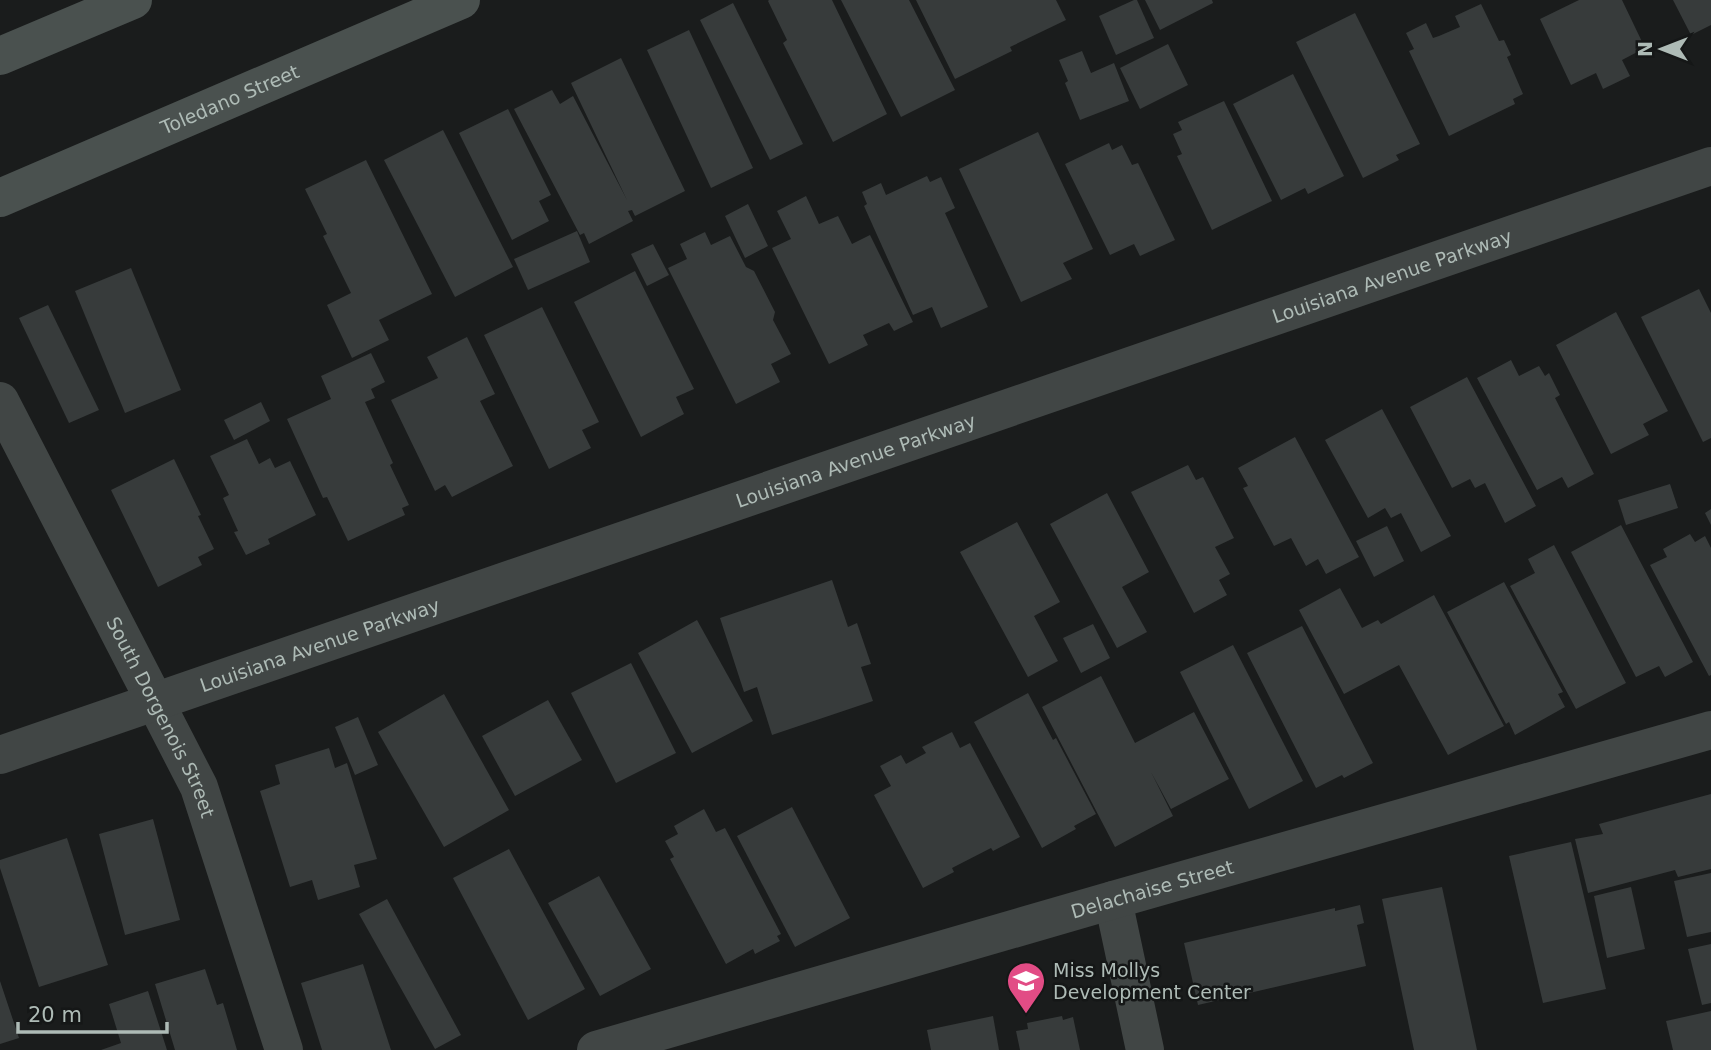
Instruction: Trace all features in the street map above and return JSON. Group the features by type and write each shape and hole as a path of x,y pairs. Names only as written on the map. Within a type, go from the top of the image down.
{"street":[{"path":"0,56 133,0"},
{"name":"Toledano Street","path":"0,198 461,0"},
{"name":"Louisiana Avenue Parkway","path":"0,755 1711,166"},
{"name":"South Dorgenois Street","path":"0,401 199,787 284,1050"},
{"name":"Delachaise Street","path":"596,1050 1711,730"},
{"path":"1113,900 1145,1050"}],"building":[{"path":"769,0 832,0 887,114 833,142 783,43 787,40"},
{"path":"841,0 909,0 955,90 901,117"},
{"path":"916,0 1056,0 1066,20 1010,47 1012,51 955,79"},
{"path":"1137,0 1154,38 1116,55 1099,16"},
{"path":"1145,0 1212,0 1213,3 1160,30"},
{"path":"1579,0 1622,0 1645,48 1622,60 1630,76 1603,89 1596,73 1571,85 1540,19"},
{"path":"1673,0 1711,0 1711,25 1691,35"},
{"path":"733,3 803,144 770,160 700,20"},
{"path":"1481,4 1499,41 1504,40 1511,55 1507,57 1523,94 1513,99 1515,104 1449,136 1409,51 1414,49 1406,33 1426,23 1433,38 1439,36 1460,27 1455,16"},
{"path":"1355,13 1420,144 1396,155 1399,160 1363,178 1296,42"},
{"path":"689,30 753,168 711,188 647,50"},
{"path":"1168,44 1188,85 1140,109 1120,68"},
{"path":"1082,51 1091,73 1114,63 1129,101 1080,120 1059,60"},
{"path":"621,58 685,191 635,216 632,210 628,211 633,221 589,244 584,233 580,235 514,109 552,90 560,104 573,96 627,200 571,83"},
{"path":"1293,74 1344,176 1308,194 1305,188 1281,200 1233,104"},
{"path":"1224,101 1272,201 1212,230 1177,156 1182,154 1173,134 1182,130 1178,122"},
{"path":"508,109 551,195 539,201 549,221 512,240 459,133"},
{"path":"443,130 513,267 455,297 384,160"},
{"path":"1038,132 1093,249 1063,263 1072,279 1021,302 959,169"},
{"path":"1109,143 1112,150 1122,145 1132,165 1138,163 1175,240 1140,256 1134,244 1110,255 1065,164"},
{"path":"366,160 432,294 379,320 389,340 352,358 327,305 351,293 323,236 327,234 305,189"},
{"path":"927,176 930,182 941,177 955,208 945,213 988,307 941,328 932,307 913,315 864,206 867,204 862,192 881,183 886,195"},
{"path":"806,196 819,224 838,216 852,244 870,235 913,322 894,331 889,323 863,335 868,345 829,364 772,248 791,239 777,211"},
{"path":"748,204 768,246 745,258 725,216"},
{"path":"577,231 590,262 528,290 514,259"},
{"path":"705,232 711,245 730,236 746,267 754,271 775,312 773,320 791,354 771,364 780,382 736,404 668,268 687,259 680,244"},
{"path":"653,244 669,275 647,286 631,254"},
{"path":"131,268 181,390 125,413 75,291"},
{"path":"635,271 694,389 676,397 684,414 641,437 574,302"},
{"path":"1699,289 1711,313 1711,438 1703,442 1641,317"},
{"path":"48,305 99,410 69,423 19,318"},
{"path":"542,307 599,422 582,430 591,448 549,469 484,335"},
{"path":"1616,312 1668,411 1643,424 1649,435 1611,454 1556,345"},
{"path":"467,337 495,394 480,401 513,466 452,497 445,485 435,491 391,400 438,378 427,357"},
{"path":"371,353 385,382 371,389 375,398 365,402 409,505 402,508 405,515 348,541 327,497 323,498 287,419 331,399 321,376"},
{"path":"1511,360 1519,376 1539,366 1545,376 1549,373 1560,395 1555,398 1594,474 1568,488 1562,477 1537,490 1477,378"},
{"path":"1467,377 1536,506 1505,523 1485,483 1475,488 1470,479 1452,488 1410,407"},
{"path":"261,402 270,421 234,440 224,420"},
{"path":"1382,409 1451,536 1421,552 1401,513 1391,518 1385,508 1368,518 1325,440"},
{"path":"1295,437 1359,557 1326,574 1318,559 1306,566 1291,538 1274,546 1243,488 1248,486 1238,468"},
{"path":"247,439 259,464 270,458 275,468 290,461 316,515 268,539 270,544 246,555 234,532 238,531 223,498 229,495 210,456"},
{"path":"174,459 214,549 198,557 202,565 158,587 111,490"},
{"path":"1188,465 1196,480 1203,477 1234,538 1215,547 1230,574 1219,580 1227,595 1194,613 1131,492"},
{"path":"1670,484 1678,508 1626,525 1618,500"},
{"path":"1107,493 1149,572 1122,587 1147,632 1117,648 1050,524"},
{"path":"1711,509 1711,525 1705,513"},
{"path":"1017,522 1060,602 1034,616 1058,661 1028,677 960,552"},
{"path":"1621,525 1693,662 1665,677 1659,666 1636,677 1571,552"},
{"path":"1387,526 1404,561 1374,577 1356,541"},
{"path":"1690,534 1695,542 1705,536 1711,548 1709,676 1650,565 1667,557 1663,549"},
{"path":"1554,545 1626,683 1576,709 1510,586 1535,573 1528,559"},
{"path":"832,580 848,627 857,623 871,664 861,667 873,701 772,735 757,687 744,692 720,618"},
{"path":"1504,582 1563,692 1558,694 1565,707 1515,735 1509,722 1506,724 1447,612"},
{"path":"1340,588 1362,628 1378,620 1381,624 1434,595 1504,726 1448,755 1399,665 1344,694 1299,610"},
{"path":"697,620 753,721 692,753 638,653"},
{"path":"1093,624 1110,658 1081,673 1063,638"},
{"path":"1302,626 1373,763 1316,788 1247,653"},
{"path":"1233,645 1303,781 1249,809 1180,672"},
{"path":"631,663 676,753 616,783 571,693"},
{"path":"1101,676 1135,743 1194,712 1229,779 1171,809 1151,772 1173,816 1115,847 1042,707"},
{"path":"1028,693 1053,740 1056,738 1096,814 1042,848 974,722"},
{"path":"444,694 509,810 444,847 378,732"},
{"path":"548,700 582,760 515,796 482,736"},
{"path":"358,717 378,765 355,775 335,727"},
{"path":"952,732 960,748 970,743 1020,837 952,868 954,872 923,888 874,795 891,786 880,766 901,755 906,764 926,753 922,747"},
{"path":"329,748 335,768 347,763 377,859 354,865 360,887 318,900 312,880 290,887 260,791 280,784 275,765"},
{"path":"1711,794 1711,869 1678,877 1675,870 1588,893 1575,839 1603,834 1599,824"},
{"path":"792,807 850,918 795,947 737,836"},
{"path":"704,809 716,832 725,828 781,934 777,936 780,941 755,954 753,949 726,964 670,859 674,857 665,841 678,834 674,826"},
{"path":"153,819 180,920 125,935 99,834"},
{"path":"67,838 108,965 39,987 0,868 0,860"},
{"path":"1571,842 1606,989 1543,1003 1509,856"},
{"path":"509,849 585,989 528,1020 453,878"},
{"path":"1711,873 1711,932 1687,937 1674,881"},
{"path":"599,876 651,969 600,996 548,903"},
{"path":"1442,887 1477,1050 1414,1050 1382,899"},
{"path":"1631,887 1645,949 1607,958 1594,896"},
{"path":"387,899 461,1035 435,1049 359,914"},
{"path":"1360,905 1364,923 1357,925 1366,966 1198,1005 1184,943 1335,908 1335,911"},
{"path":"1711,944 1711,1003 1702,1005 1688,949"},
{"path":"363,964 391,1050 322,1050 301,983"},
{"path":"205,969 217,1005 223,1003 237,1050 175,1050 155,984"},
{"path":"0,981 19,1038 0,1044"},
{"path":"148,991 167,1050 101,1050 121,1043 109,1004"},
{"path":"1711,1011 1711,1050 1673,1050 1666,1021"},
{"path":"993,1016 999,1050 931,1050 927,1030"},
{"path":"1062,1016 1063,1020 1073,1017 1080,1050 1020,1050 1016,1031 1028,1029 1027,1023"}],"place":[{"name":"Miss Mollys Development Center","path":"1026,1015"}]}
